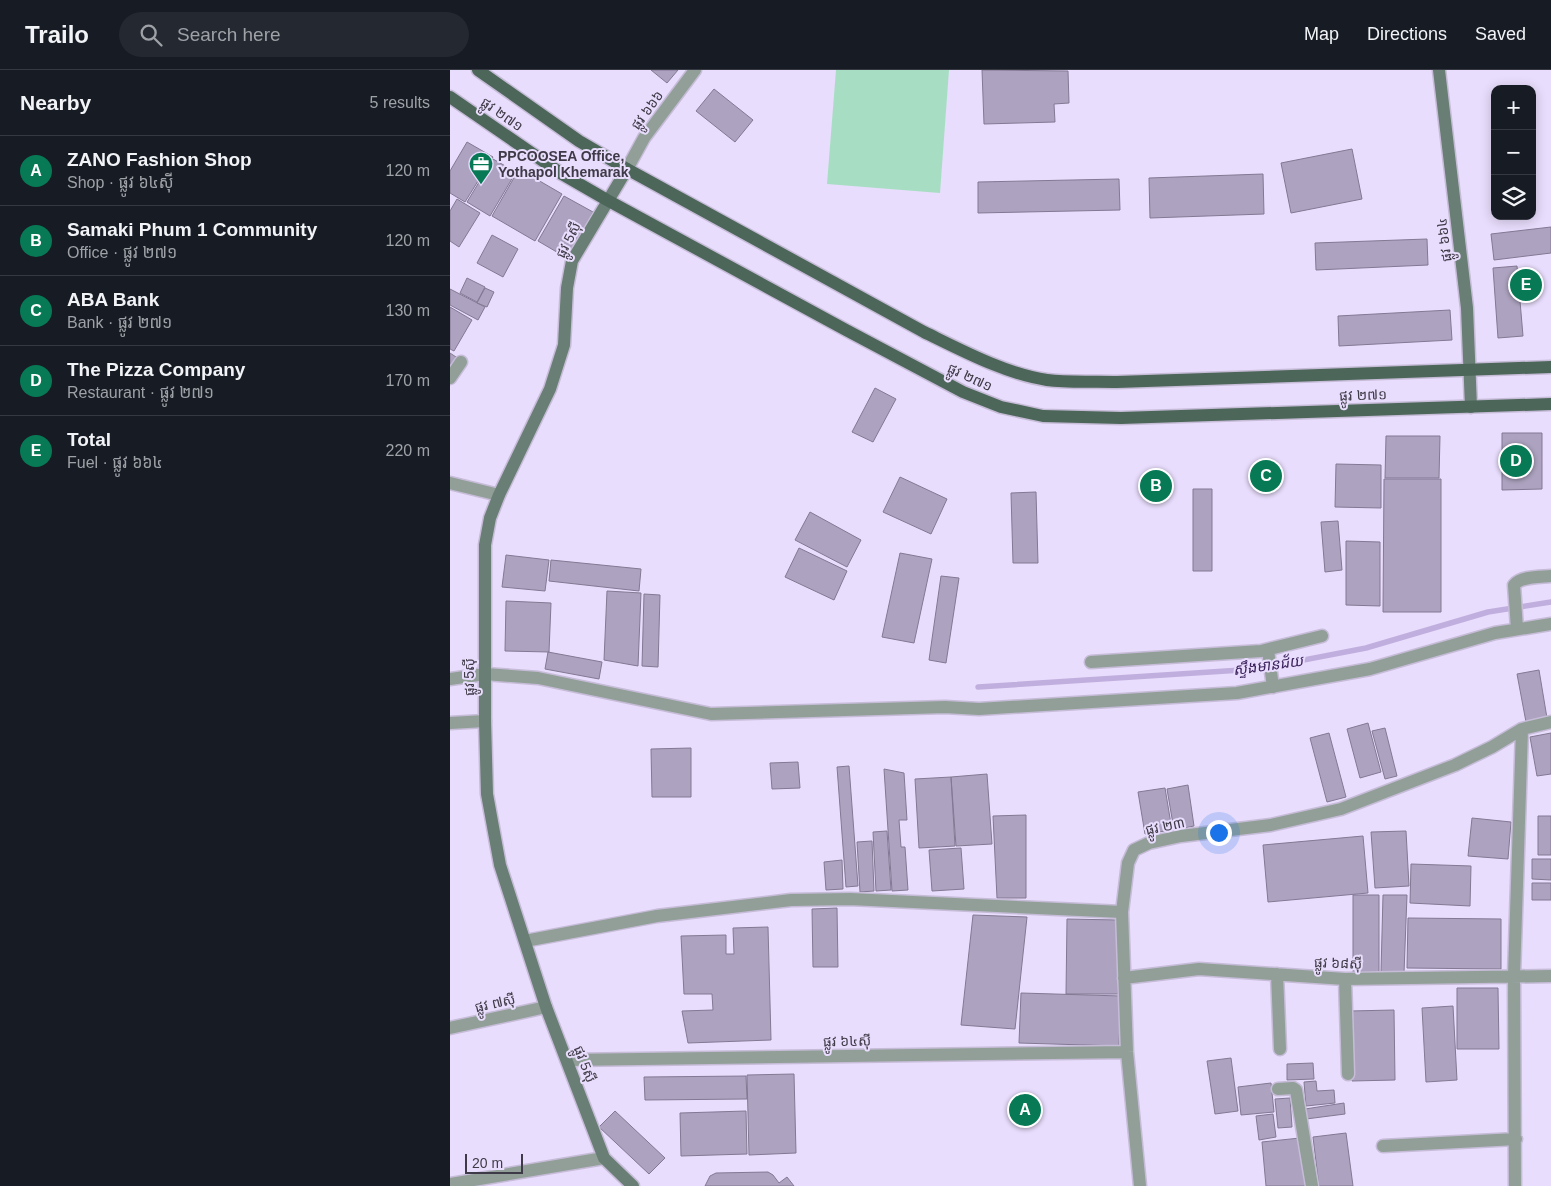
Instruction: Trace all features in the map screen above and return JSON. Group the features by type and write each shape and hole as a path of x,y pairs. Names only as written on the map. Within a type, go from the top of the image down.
{"main road":[{"name":"ផ្លូវ ២៧១","path":"478,70 579,141 924,332 963,351 1008,369 1047,380 1117,382 1551,367"},
{"name":"ផ្លូវ ២៧១","path":"450,97 562,174 607,200 938,379 963,392 1001,407 1043,416 1121,418 1551,404"}],"street":[{"name":"ផ្លូវ ៦៦៦","path":"627,169 644,138 695,70"},
{"name":"ផ្លូវ ៦៦៤","path":"1439,70 1467,308 1471,407"},
{"name":"ផ្លូវ 5ស៊ី","path":"627,169 572,261 567,288 564,345 550,389 499,495 490,518 485,545 485,721 487,794 500,866 546,1007 568,1060 604,1158 633,1186"},
{"path":"450,378 460,362"},
{"path":"450,483 499,495"},
{"path":"1516,624 1514,585 1517,581 1551,576"},
{"path":"450,679 485,674 538,678 711,714 944,707 979,709 1237,693 1273,682 1370,669 1495,633 1516,624 1551,624"},
{"path":"1091,662 1269,653 1322,636"},
{"path":"1269,653 1273,682"},
{"path":"450,723 485,721"},
{"name":"ផ្លូវ ២៣","path":"1140,1186 1127,1052 1122,912 1128,863 1134,850 1149,843 1181,836 1271,825 1341,808 1455,765 1522,729 1551,722"},
{"path":"1516,1186 1514,976 1522,729"},
{"path":"526,942 658,916 791,900 850,899 1122,912"},
{"name":"ផ្លូវ ៦៨ស៊ី","path":"1124,978 1199,969 1345,979 1551,976"},
{"path":"1277,974 1280,1049"},
{"path":"1345,979 1348,1074"},
{"name":"ផ្លូវ ៧ស៊ី","path":"450,1028 546,1007"},
{"name":"ផ្លូវ ៦៤ស៊ី","path":"568,1060 1127,1052"},
{"path":"1278,1089 1293,1088 1296,1090 1312,1186"},
{"path":"1383,1146 1516,1139"},
{"path":"450,1184 604,1158"}],"green space":[{"path":"836,70 949,70 940,193 827,184"}],"building":[{"path":"651,70 678,70 667,83"},
{"path":"982,70 1068,71 1069,103 1054,104 1055,122 984,124"},
{"path":"714,89 753,120 735,142 696,111"},
{"path":"467,142 493,157 465,202 450,193 450,171"},
{"path":"1352,149 1362,199 1291,213 1281,163"},
{"path":"493,159 516,172 490,216 467,202"},
{"path":"519,169 562,194 535,241 492,216"},
{"path":"1263,174 1264,214 1150,218 1149,178"},
{"path":"1119,179 1120,210 978,213 978,182"},
{"path":"564,196 593,212 567,258 538,241"},
{"path":"457,199 480,213 459,247 450,241 450,211"},
{"path":"1551,227 1551,253 1494,260 1491,234"},
{"path":"492,235 518,249 503,277 477,263"},
{"path":"1427,239 1428,265 1316,270 1315,243"},
{"path":"1517,266 1523,336 1498,338 1493,268"},
{"path":"467,278 485,287 477,302 460,293"},
{"path":"485,288 494,292 487,307 477,303"},
{"path":"450,289 485,307 478,320 450,305"},
{"path":"450,307 472,320 454,351 450,349"},
{"path":"1450,310 1452,340 1339,346 1338,316"},
{"path":"450,353 459,359 450,371"},
{"path":"875,388 896,399 873,442 852,432"},
{"path":"1502,433 1542,433 1542,489 1502,490"},
{"path":"1386,436 1440,436 1439,478 1385,478"},
{"path":"1336,464 1381,465 1381,508 1335,507"},
{"path":"900,477 947,499 931,534 883,512"},
{"path":"1384,479 1441,479 1441,612 1383,612"},
{"path":"1193,489 1212,489 1212,571 1193,571"},
{"path":"1036,492 1038,563 1013,563 1011,493"},
{"path":"810,512 861,540 847,567 795,540"},
{"path":"1338,521 1342,570 1325,572 1321,522"},
{"path":"1346,541 1380,542 1380,606 1346,605"},
{"path":"799,548 847,571 834,600 785,577"},
{"path":"900,553 932,559 914,643 882,637"},
{"path":"506,555 549,560 545,591 502,587"},
{"path":"551,560 641,569 639,591 549,581"},
{"path":"941,576 959,578 946,663 929,660"},
{"path":"607,591 641,593 638,666 604,660"},
{"path":"644,594 660,595 658,667 642,666"},
{"path":"506,601 551,603 549,652 505,651"},
{"path":"548,652 602,662 599,679 545,669"},
{"path":"1539,670 1547,718 1526,722 1517,674"},
{"path":"1368,723 1381,772 1360,778 1347,729"},
{"path":"1385,728 1397,776 1385,779 1372,731"},
{"path":"1329,733 1346,797 1327,802 1310,738"},
{"path":"1551,733 1551,774 1537,776 1530,737"},
{"path":"691,748 691,797 652,797 651,749"},
{"path":"798,762 800,788 772,789 770,763"},
{"path":"849,766 858,886 846,887 837,767"},
{"path":"884,769 904,773 907,820 899,820 901,847 905,847 908,890 892,891"},
{"path":"987,774 992,844 956,846 951,777"},
{"path":"951,777 955,846 919,848 915,779"},
{"path":"1188,785 1194,826 1174,830 1167,789"},
{"path":"1165,788 1172,830 1145,834 1138,792"},
{"path":"1026,815 1026,898 997,898 993,816"},
{"path":"1538,816 1551,816 1551,855 1538,855"},
{"path":"1472,818 1511,822 1508,859 1468,856"},
{"path":"887,831 891,890 876,891 873,832"},
{"path":"1406,831 1409,886 1375,888 1371,832"},
{"path":"1363,836 1368,893 1268,902 1263,845"},
{"path":"872,841 874,891 860,892 857,842"},
{"path":"961,848 964,889 932,891 929,850"},
{"path":"1532,859 1551,859 1551,880 1532,879"},
{"path":"842,860 843,889 826,890 824,862"},
{"path":"1411,864 1471,866 1470,906 1410,903"},
{"path":"1532,883 1551,883 1551,900 1532,900"},
{"path":"1353,895 1379,895 1379,972 1353,972"},
{"path":"1383,895 1407,895 1404,973 1381,972"},
{"path":"837,908 838,967 813,967 812,909"},
{"path":"973,915 1027,917 1015,1029 961,1025"},
{"path":"1408,918 1501,919 1501,969 1407,968"},
{"path":"1067,919 1118,920 1118,994 1066,994"},
{"path":"768,927 771,1040 688,1043 682,1011 713,1010 712,994 684,994 681,936 726,935 726,954 734,954 733,928"},
{"path":"1457,988 1498,988 1499,1049 1457,1049"},
{"path":"1021,993 1121,996 1119,1046 1019,1043"},
{"path":"1453,1006 1457,1080 1426,1082 1422,1008"},
{"path":"1394,1010 1395,1080 1352,1081 1350,1011"},
{"path":"1231,1058 1238,1111 1215,1114 1207,1061"},
{"path":"1313,1063 1314,1079 1287,1080 1287,1064"},
{"path":"794,1074 796,1153 749,1155 747,1075"},
{"path":"746,1076 747,1099 645,1100 644,1077"},
{"path":"1316,1081 1317,1091 1334,1090 1335,1103 1306,1106 1304,1082"},
{"path":"1271,1083 1274,1112 1241,1115 1238,1087"},
{"path":"1290,1098 1292,1127 1278,1128 1275,1099"},
{"path":"1344,1103 1345,1114 1306,1119 1305,1109"},
{"path":"615,1111 665,1158 649,1174 599,1127"},
{"path":"746,1111 747,1154 681,1156 680,1113"},
{"path":"1273,1114 1276,1137 1259,1140 1256,1116"},
{"path":"1346,1133 1353,1186 1319,1186 1313,1137"},
{"path":"1300,1138 1305,1186 1266,1186 1262,1142"},
{"path":"768,1172 779,1183 787,1177 794,1186 705,1186 710,1176 716,1173"}],"waterway":[{"name":"ស្ទឹងមានជ័យ","path":"978,687 1257,669 1366,648 1488,612 1551,602"}],"place":[{"name":"PPCOOSEA Office, Yothapol Khemarak","path":"481,185"},
{"name":"Total","path":"1526,285"},
{"name":"The Pizza Company","path":"1516,461"},
{"name":"ABA Bank","path":"1266,476"},
{"name":"Samaki Phum 1 Community","path":"1156,486"},
{"name":"ZANO Fashion Shop","path":"1025,1110"}]}
